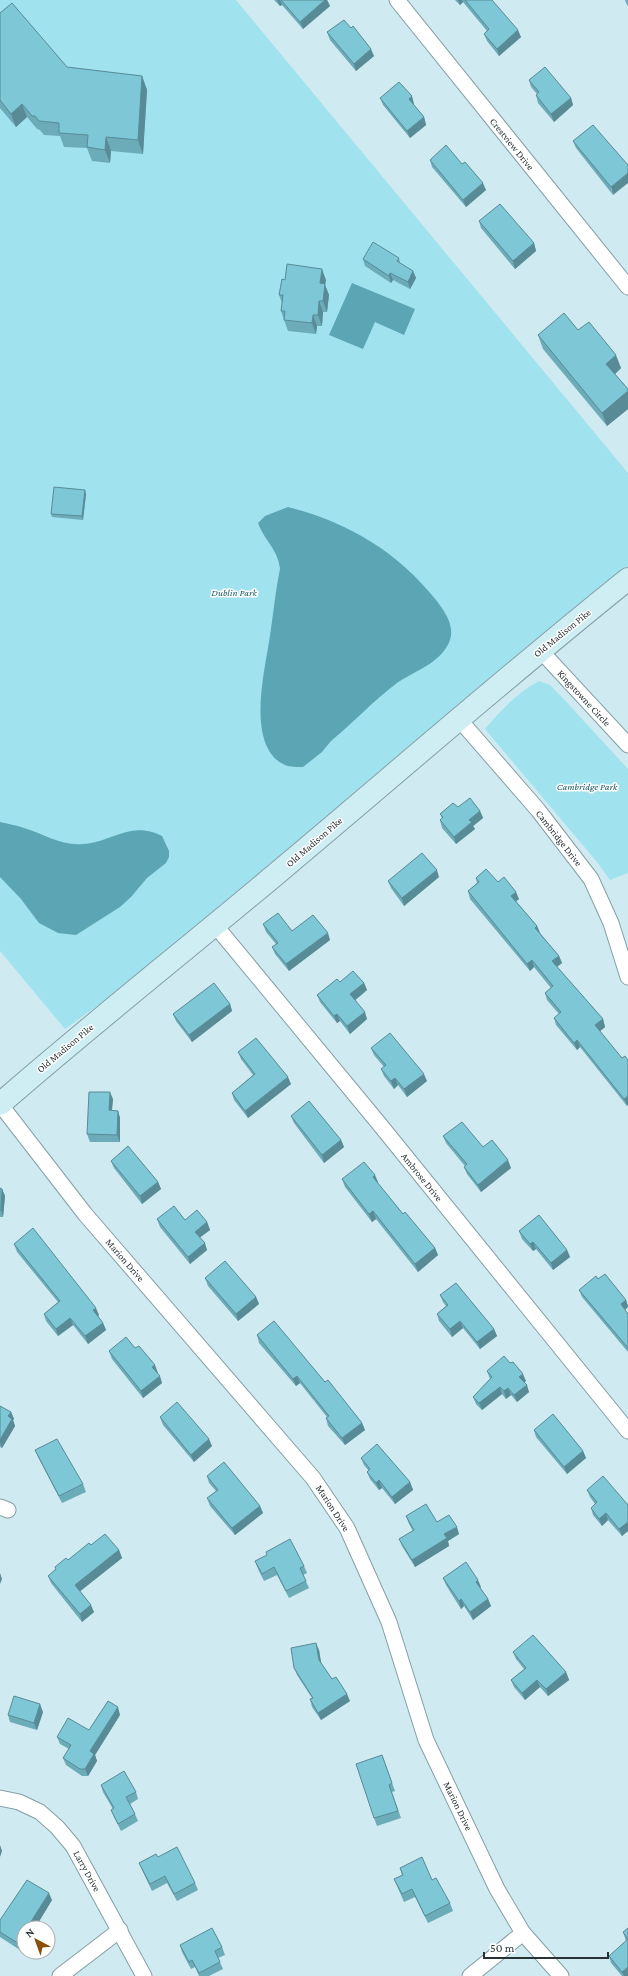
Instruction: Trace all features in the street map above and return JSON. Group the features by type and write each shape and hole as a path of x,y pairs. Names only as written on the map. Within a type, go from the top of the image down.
{"main road":[{"name":"Old Madison Pike","path":"0,1104 76,1038 215,925 458,718 628,580"}],"street":[{"name":"Crestview Drive","path":"396,0 628,287"},
{"name":"Kingstowne Circle","path":"540,650 628,745"},
{"name":"Cambridge Drive","path":"458,718 538,810 591,879 611,923 628,977"},
{"name":"Ambrose Drive","path":"215,925 381,1126 628,1431"},
{"name":"Marion Drive","path":"0,1104 85,1214 313,1478 347,1528 389,1622 426,1740 497,1889 523,1933 561,1976"},
{"name":"Larry Drive","path":"0,1798 19,1802 40,1812 57,1827 74,1846 144,1976"},
{"path":"60,1976 120,1930"},
{"path":"470,1976 523,1933"}],"green space":[{"name":"Dublin Park","path":"0,0 236,0 628,473 628,572 155,964 65,1029 0,951"},
{"name":"Cambridge Park","path":"539,681 550,685 628,769 628,873 610,880 597,862 485,729 510,702 531,685"}],"shaded area":[{"path":"352,283 415,309 404,335 375,322 363,349 329,335"},
{"path":"288,507 331,521 370,541 388,553 405,567 436,600 444,611 450,623 451,629 451,635 446,648 436,659 388,690 331,741 322,752 303,767 292,767 285,765 273,756 265,743 261,727 260,709 264,672 280,569 277,556 258,523 265,516"},
{"path":"0,822 21,827 60,841 75,844 104,840 131,831 140,830 151,832 162,836 169,851 169,857 166,863 147,878 131,897 120,907 76,935 58,933 39,923 21,899 0,877"}],"building":[{"path":"281,0 325,0 300,22"},
{"path":"465,0 492,0 518,30 497,49 484,34 489,29"},
{"path":"12,3 67,67 142,76 138,140 106,137 105,150 87,147 88,135 59,133 59,123 39,121 35,116 32,116 22,104 11,114 0,100 0,13"},
{"path":"344,20 351,28 353,26 371,49 354,64 327,32"},
{"path":"545,67 571,98 551,114 536,95 539,92 529,80"},
{"path":"399,82 412,96 409,99 424,117 407,131 380,98"},
{"path":"593,125 628,165 628,173 611,187 573,141"},
{"path":"446,145 462,164 465,162 483,183 463,200 430,160"},
{"path":"500,204 534,243 513,261 479,221"},
{"path":"373,242 399,258 397,261 413,271 408,282 390,273 389,276 363,259"},
{"path":"287,264 322,269 320,283 325,284 323,301 319,301 318,315 313,315 312,323 284,320 285,311 281,311 283,295 279,295 282,279 285,280"},
{"path":"564,313 578,330 589,322 616,355 606,364 628,389 628,391 602,413 538,335"},
{"path":"54,487 85,490 82,516 51,514"},
{"path":"470,798 480,811 469,820 472,822 454,837 440,820 443,817 440,814 453,803 458,807"},
{"path":"422,853 437,870 402,898 388,881"},
{"path":"486,869 498,882 504,877 516,892 511,896 537,926 535,928 559,956 552,961 603,1019 595,1025 622,1058 625,1056 628,1060 628,1096 624,1099 577,1040 574,1043 554,1018 561,1012 545,993 553,986 532,960 527,964 468,891 479,882 476,878"},
{"path":"278,913 292,931 313,915 328,933 286,964 272,947 278,943 263,924"},
{"path":"353,971 364,983 350,994 365,1012 347,1026 337,1014 334,1016 317,995 337,979 340,982"},
{"path":"214,983 230,1004 189,1035 173,1014"},
{"path":"390,1033 424,1074 404,1089 395,1078 391,1081 381,1069 386,1065 371,1048"},
{"path":"256,1038 288,1077 245,1111 232,1093 255,1074 238,1052"},
{"path":"89,1092 110,1092 109,1110 118,1111 117,1135 87,1134"},
{"path":"309,1101 341,1140 322,1155 291,1116"},
{"path":"462,1122 483,1147 492,1140 508,1160 478,1185 464,1167 467,1164 443,1136"},
{"path":"128,1146 158,1182 140,1196 111,1161"},
{"path":"364,1162 375,1175 373,1177 403,1214 405,1212 435,1248 415,1264 373,1211 369,1214 342,1179"},
{"path":"0,1188 2,1189 1,1210 0,1210"},
{"path":"174,1206 185,1220 197,1210 207,1222 195,1232 205,1243 188,1257 157,1219"},
{"path":"539,1215 567,1250 551,1263 533,1242 530,1244 519,1231"},
{"path":"33,1228 96,1308 93,1310 103,1323 85,1336 70,1318 56,1329 44,1314 60,1301 14,1244"},
{"path":"225,1261 256,1297 236,1314 205,1278"},
{"path":"605,1274 626,1300 621,1304 628,1314 628,1348 579,1290 596,1276 598,1279"},
{"path":"456,1283 494,1329 477,1342 460,1321 450,1329 437,1314 448,1305 440,1295"},
{"path":"274,1321 325,1382 328,1380 362,1423 342,1438 326,1418 329,1416 297,1376 293,1379 257,1335"},
{"path":"126,1337 135,1348 139,1346 155,1365 152,1367 160,1376 141,1391 109,1351"},
{"path":"504,1356 510,1363 513,1362 523,1374 519,1377 527,1385 514,1395 508,1388 504,1391 500,1387 479,1403 473,1397 492,1377 487,1371"},
{"path":"177,1402 209,1439 191,1455 160,1417"},
{"path":"0,1406 11,1412 8,1416 12,1419 0,1440"},
{"path":"553,1414 583,1451 564,1467 534,1430"},
{"path":"57,1439 83,1484 59,1496 35,1450"},
{"path":"377,1444 410,1482 392,1497 379,1480 376,1483 367,1472 370,1469 361,1458"},
{"path":"224,1462 260,1506 232,1528 207,1498 218,1490 207,1476"},
{"path":"603,1476 628,1505 628,1522 619,1529 606,1513 599,1519 591,1508 597,1502 587,1490"},
{"path":"426,1504 437,1522 449,1515 457,1527 444,1534 447,1538 412,1560 399,1539 414,1530 406,1516"},
{"path":"105,1534 119,1550 75,1585 91,1605 80,1614 48,1576 56,1569 55,1567 66,1558 68,1560 89,1543 91,1545"},
{"path":"290,1539 304,1566 300,1568 306,1581 286,1591 274,1567 262,1574 255,1561 267,1555 266,1552"},
{"path":"466,1562 478,1580 476,1582 488,1599 470,1612 461,1599 459,1601 443,1578"},
{"path":"533,1635 566,1672 546,1689 537,1680 522,1693 511,1680 526,1668 513,1652"},
{"path":"316,1643 319,1660 332,1679 336,1677 347,1694 318,1713 310,1699 313,1698 294,1668 291,1648"},
{"path":"14,1696 40,1704 34,1723 8,1715"},
{"path":"108,1701 118,1707 90,1751 94,1754 85,1769 80,1769 63,1758 71,1745 57,1737 68,1718 89,1730"},
{"path":"382,1755 392,1783 389,1785 398,1811 374,1818 356,1764"},
{"path":"124,1771 136,1792 126,1797 135,1814 118,1824 111,1810 114,1808 101,1785"},
{"path":"177,1847 195,1883 174,1894 165,1876 150,1884 139,1863 156,1854 158,1857"},
{"path":"422,1857 432,1880 436,1878 450,1903 425,1916 412,1889 402,1894 394,1879 403,1875 400,1868"},
{"path":"27,1880 49,1893 32,1920 16,1920 16,1942 0,1932 0,1920"},
{"path":"212,1928 222,1947 215,1951 220,1962 199,1973 192,1960 189,1962 180,1945"},
{"path":"628,1928 628,1939 623,1932"},
{"path":"628,1939 628,1967 622,1972 609,1956"}]}
